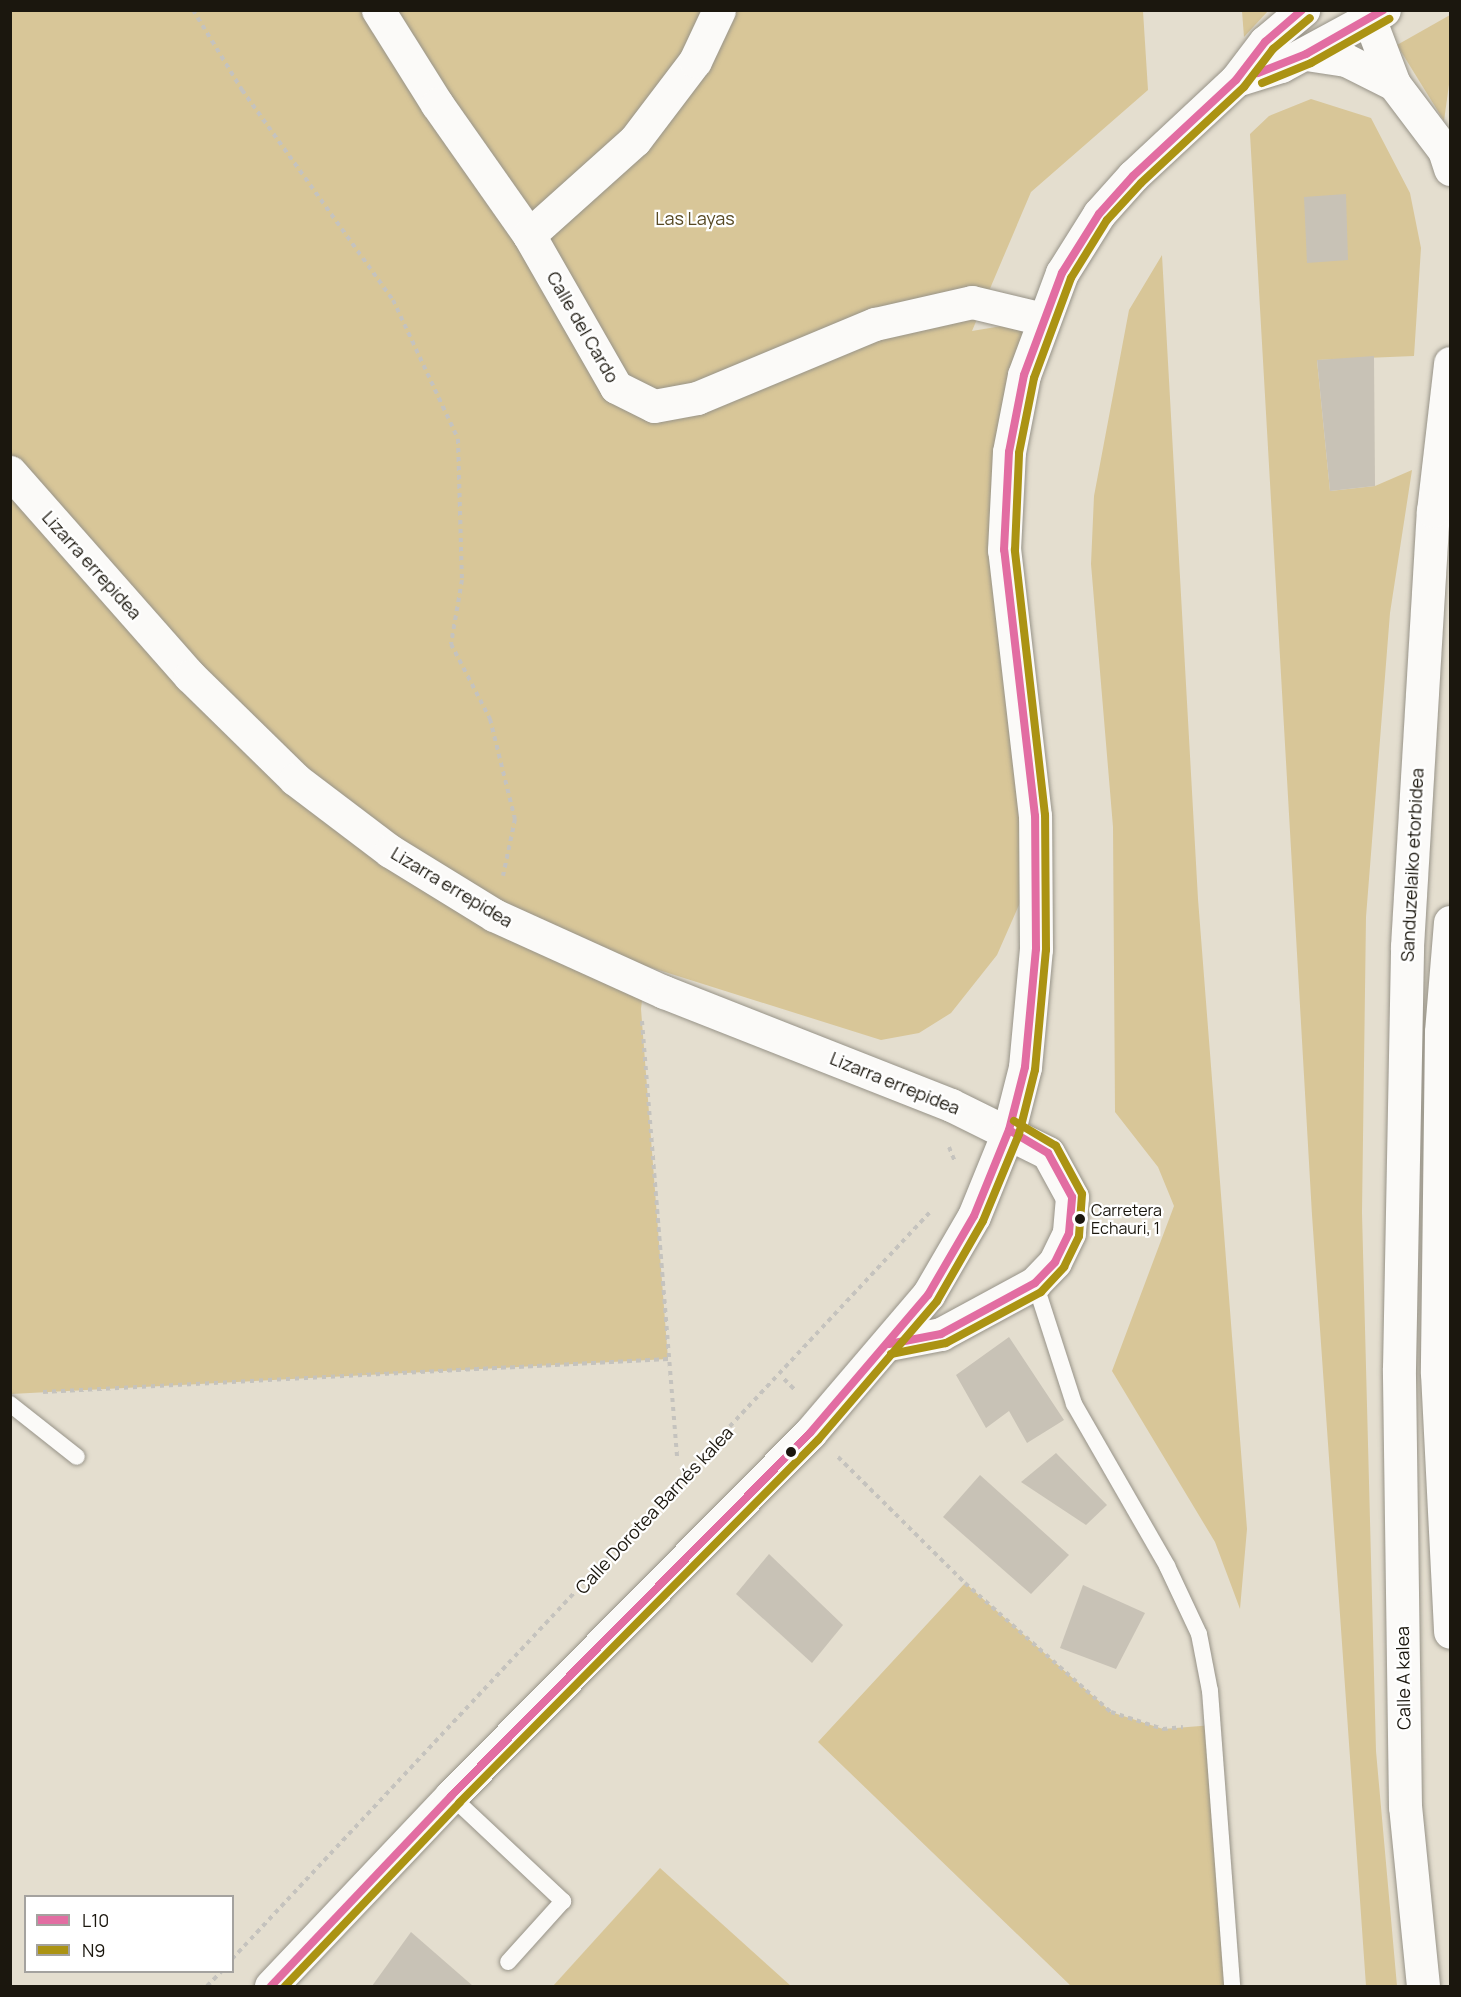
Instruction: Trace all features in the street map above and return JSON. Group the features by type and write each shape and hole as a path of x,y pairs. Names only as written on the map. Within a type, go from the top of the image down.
{"street":[{"name":"Calle del Cardo","path":"378,10 437,104 529,234 616,387 654,406 697,398 875,324 972,302 1043,319"},
{"path":"529,234 635,140 695,61 719,10"},
{"path":"271,1986 451,1796 810,1432 889,1344 928,1296 974,1216 1010,1130 1025,1067 1032,1005 1037,864 1035,816 1004,550 1009,452 1024,375 1062,273 1099,214 1133,176 1236,80 1265,42 1303,10"},
{"path":"1236,80 1306,54 1373,13 1395,84 1444,150 1450,169"},
{"path":"1306,54 1346,60 1395,84"},
{"name":"Sanduzelaiko etorbidea","path":"1399,1368 1407,946 1433,511 1450,363"},
{"name":"Lizarra errepidea","path":"10,472 190,676 295,779 390,851 494,915 664,992 1010,1130 1048,1152 1072,1197 1069,1233 1055,1262 1035,1283 941,1334 889,1344"},
{"path":"1450,922 1441,1032 1444,1374 1450,1632"},
{"name":"Calle A kalea","path":"1399,1368 1405,1807 1424,1986"}],"lane":[{"path":"1035,1283 1074,1404 1167,1566 1199,1634 1213,1725 1232,1986"},
{"path":"10,1404 77,1458"},
{"path":"451,1796 563,1901 508,1962"}],"path":[{"path":"193,10 242,90 393,300 458,439 462,580 451,644 490,719 515,819 494,915"},
{"path":"641,1008 677,1458"},
{"path":"944,1141 955,1158 956,1173"},
{"name":"Calle Dorotea Barnés kalea","path":"234,1957 934,1208"},
{"path":"34,1392 668,1359"},
{"path":"784,1379 801,1396"},
{"path":"810,1432 861,1477 964,1582 1111,1712 1163,1729 1213,1725"},
{"path":"207,1986 219,1973"}],"green space":[{"name":"Las Layas","path":"11,11 1143,11 1148,90 1031,192 972,331 1043,319 1004,550 1037,864 997,955 951,1013 919,1033 881,1040 646,966 641,1009 668,1359 11,1394"},
{"path":"1242,11 1268,11 1244,37"},
{"path":"1450,15 1450,77 1444,121 1397,45"},
{"path":"1311,99 1371,118 1410,193 1421,248 1414,356 1317,360 1330,491 1375,486 1412,470 1390,613 1366,917 1362,1213 1376,1751 1397,1986 1366,1986 1312,1215 1250,134 1269,116"},
{"path":"1162,255 1198,899 1247,1529 1240,1609 1215,1542 1112,1371 1174,1206 1158,1167 1115,1112 1113,827 1091,564 1094,496 1129,310"},
{"path":"965,1583 1111,1712 1163,1729 1213,1725 1232,1986 1071,1986 818,1742"},
{"path":"660,1868 791,1986 553,1986"}],"building":[{"path":"1346,194 1348,260 1307,263 1304,197"},
{"path":"1374,356 1375,486 1330,491 1317,360"},
{"path":"1009,1337 1064,1420 1027,1443 1009,1411 986,1428 956,1375"},
{"path":"1056,1453 1107,1505 1086,1525 1021,1482"},
{"path":"980,1475 1069,1555 1031,1594 943,1517"},
{"path":"769,1554 843,1625 812,1663 736,1594"},
{"path":"1083,1585 1145,1613 1116,1669 1060,1648"},
{"path":"411,1932 473,1986 372,1986"}],"transit line":[{"name":"L10","path":"271,1986 451,1796 810,1433 928,1295 974,1216 1009,1130 1025,1067 1036,949 1035,816 1004,550 1009,452 1024,375 1062,273 1099,214 1133,176 1236,80 1265,42 1302,10"},
{"name":"L10","path":"1258,73 1306,54 1383,10"},
{"name":"N9","path":"285,1986 459,1803 818,1440 937,1301 983,1221 1019,1134 1035,1070 1046,950 1045,815 1015,550 1019,453 1034,378 1071,278 1107,220 1141,183 1244,87 1273,49 1310,18"},
{"name":"N9","path":"1262,83 1311,63 1389,19"},
{"name":"N9","path":"891,1354 946,1343 1041,1292 1064,1267 1079,1236 1082,1194 1056,1146 1014,1121"},
{"name":"L10","path":"889,1344 941,1334 1035,1283 1055,1262 1069,1233 1072,1197 1048,1153 1009,1130"}],"place":[{"name":"Carretera Echauri, 1","path":"1080,1219"}]}
